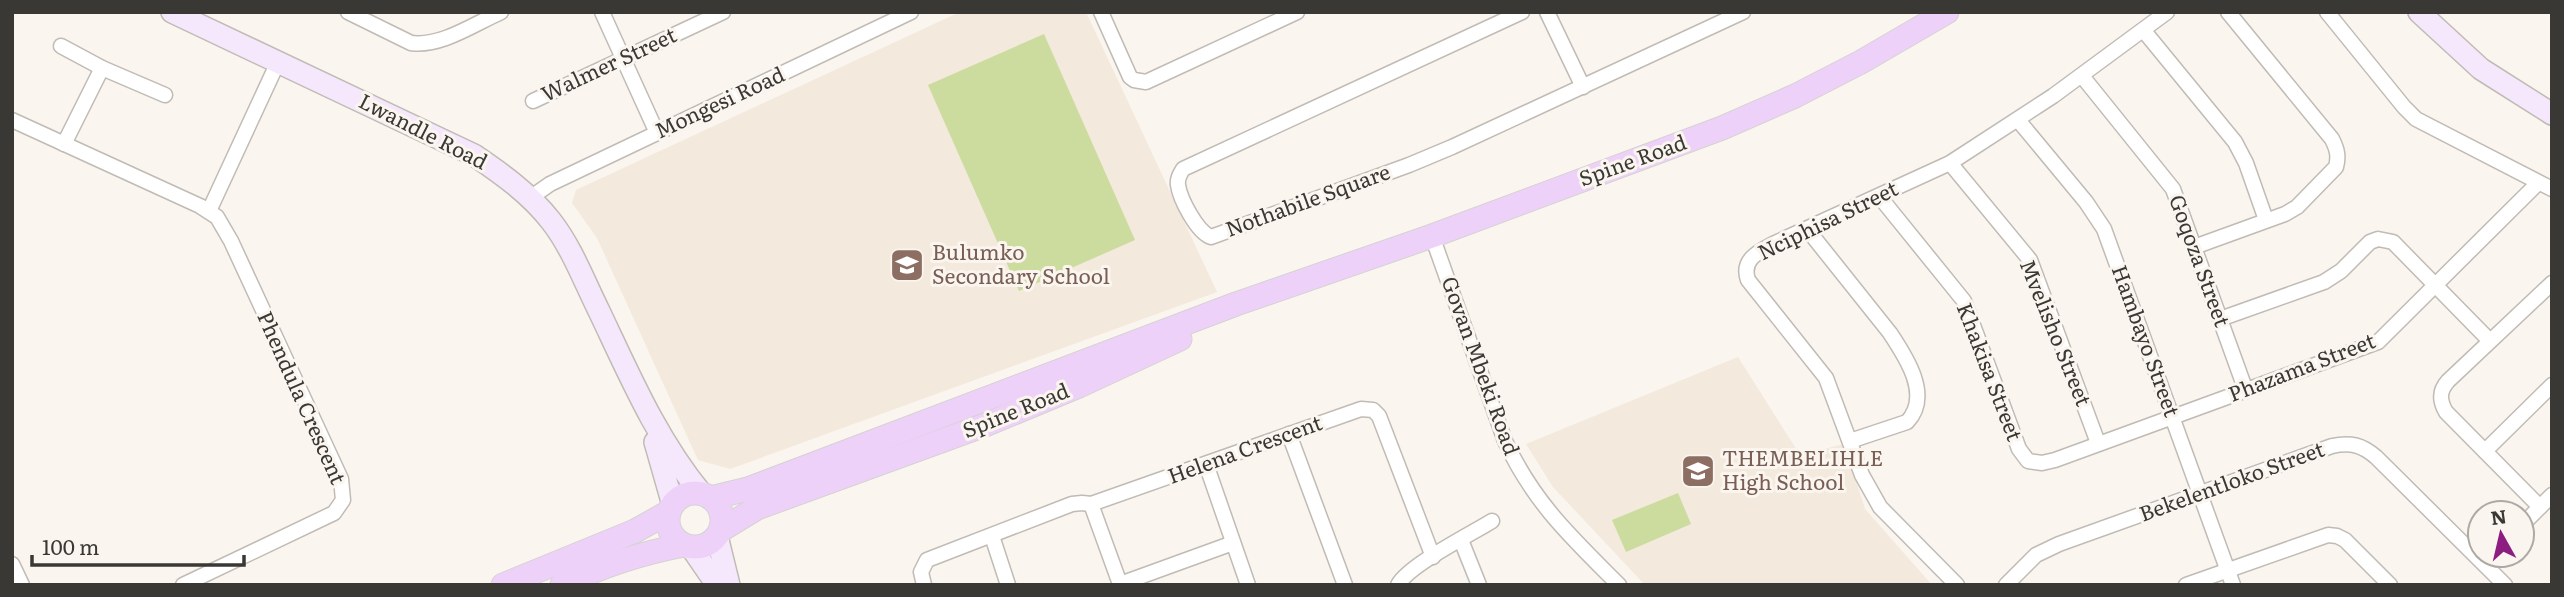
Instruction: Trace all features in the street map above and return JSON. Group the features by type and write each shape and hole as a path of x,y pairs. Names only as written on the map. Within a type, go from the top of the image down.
{"main road":[{"name":"Spine Road","path":"503,585 635,531 671,508 685,495 706,496 748,489 1236,304 1432,236 1734,123 1861,62 1947,12"},
{"name":"Spine Road","path":"562,585 645,552 706,545 757,508 985,425 1079,386 1307,281"},
{"path":"706,496 722,512 719,533"},
{"path":"671,508 668,520 670,531 688,546"}],"street":[{"name":"Lwandle Road","path":"172,12 474,155 503,174 530,198 550,220 567,246 643,403 677,463 706,496"},
{"path":"348,12 411,43 419,44 436,41 501,12"},
{"path":"602,12 657,133"},
{"name":"Walmer Street","path":"533,101 723,12"},
{"name":"Mongesi Road","path":"530,198 550,184 911,12"},
{"path":"1101,12 1130,77 1146,82 1297,12"},
{"name":"Nothabile Square","path":"1522,12 1183,169 1178,185 1196,226 1203,234 1211,237 1409,165 1743,12"},
{"path":"1547,12 1583,87"},
{"name":"Nciphisa Street","path":"1957,585 1880,507 1862,475 1826,378 1746,275 1748,263 1757,253 1950,163 2082,76 2167,12"},
{"path":"2194,247 2297,207 2336,167 2338,153 2332,139 2228,12"},
{"path":"2327,12 2416,119 2545,186"},
{"path":"2419,12 2481,69 2552,114"},
{"path":"2144,31 2235,142 2246,163 2266,220"},
{"path":"61,46 102,68 165,95"},
{"path":"209,211 278,62"},
{"path":"64,144 102,68"},
{"name":"Goqoza Street","path":"2082,76 2169,181 2179,202 2246,391"},
{"name":"Phendula Crescent","path":"12,120 217,217 231,241 341,479 343,500 334,513 183,585"},
{"name":"Hambayo Street","path":"2018,120 2086,202 2104,229 2174,417 2232,585"},
{"name":"Mvelisho Street","path":"1950,163 2030,260 2098,443"},
{"name":"Phazama Street","path":"2174,417 2378,342 2435,285 2545,186"},
{"name":"Khakisa Street","path":"1879,196 1964,301 2013,436 2028,461 2042,463 2055,460 2174,417"},
{"path":"1807,229 1891,333 1916,386 1917,406 1914,415 1907,422 1850,441"},
{"name":"Govan Mbeki Road","path":"1432,236 1505,441 1516,463 1546,510 1619,585"},
{"path":"2220,319 2323,282 2341,271 2362,249 2378,239 2393,242 2489,340"},
{"path":"2540,507 2446,411 2440,397 2443,387 2489,340 2552,283"},
{"path":"2485,451 2552,385"},
{"name":"Lwandle Road","path":"643,403 671,508"},
{"name":"Helena Crescent","path":"924,585 921,572 927,560 1072,504 1091,504 1361,409 1373,411 1379,416 1433,557"},
{"path":"1289,434 1345,585"},
{"name":"Bekelentloko Street","path":"2006,585 2036,555 2047,549 2342,444 2360,445 2376,457 2466,539"},
{"path":"1206,464 1248,585"},
{"path":"2536,511 2552,495"},
{"path":"1091,504 1119,584 1154,579 1233,543"},
{"path":"1398,585 1401,578 1492,520"},
{"path":"719,533 729,585"},
{"path":"992,536 1008,585"},
{"path":"2186,585 2318,538 2337,536 2353,547 2390,585"},
{"path":"1461,540 1479,585"},
{"path":"688,546 717,585"},
{"path":"12,564 22,585"},
{"name":"Bekelentloko Street","path":"2495,569 2505,585"}],"shaded area":[{"name":"Bulumko Secondary School","path":"960,12 1086,12 1217,292 730,469 698,460 597,238 572,203 576,190"},
{"name":"THEMBELIHLE High School","path":"1738,357 1800,455 1844,444 1865,509 1932,585 1645,585 1553,487 1526,444"}],"green space":[{"path":"1044,34 1135,240 1019,291 928,85"},
{"path":"1678,493 1691,524 1626,552 1612,520"}],"place":[{"name":"Bulumko Secondary School","path":"907,265"},
{"name":"THEMBELIHLE High School","path":"1698,471"}]}
